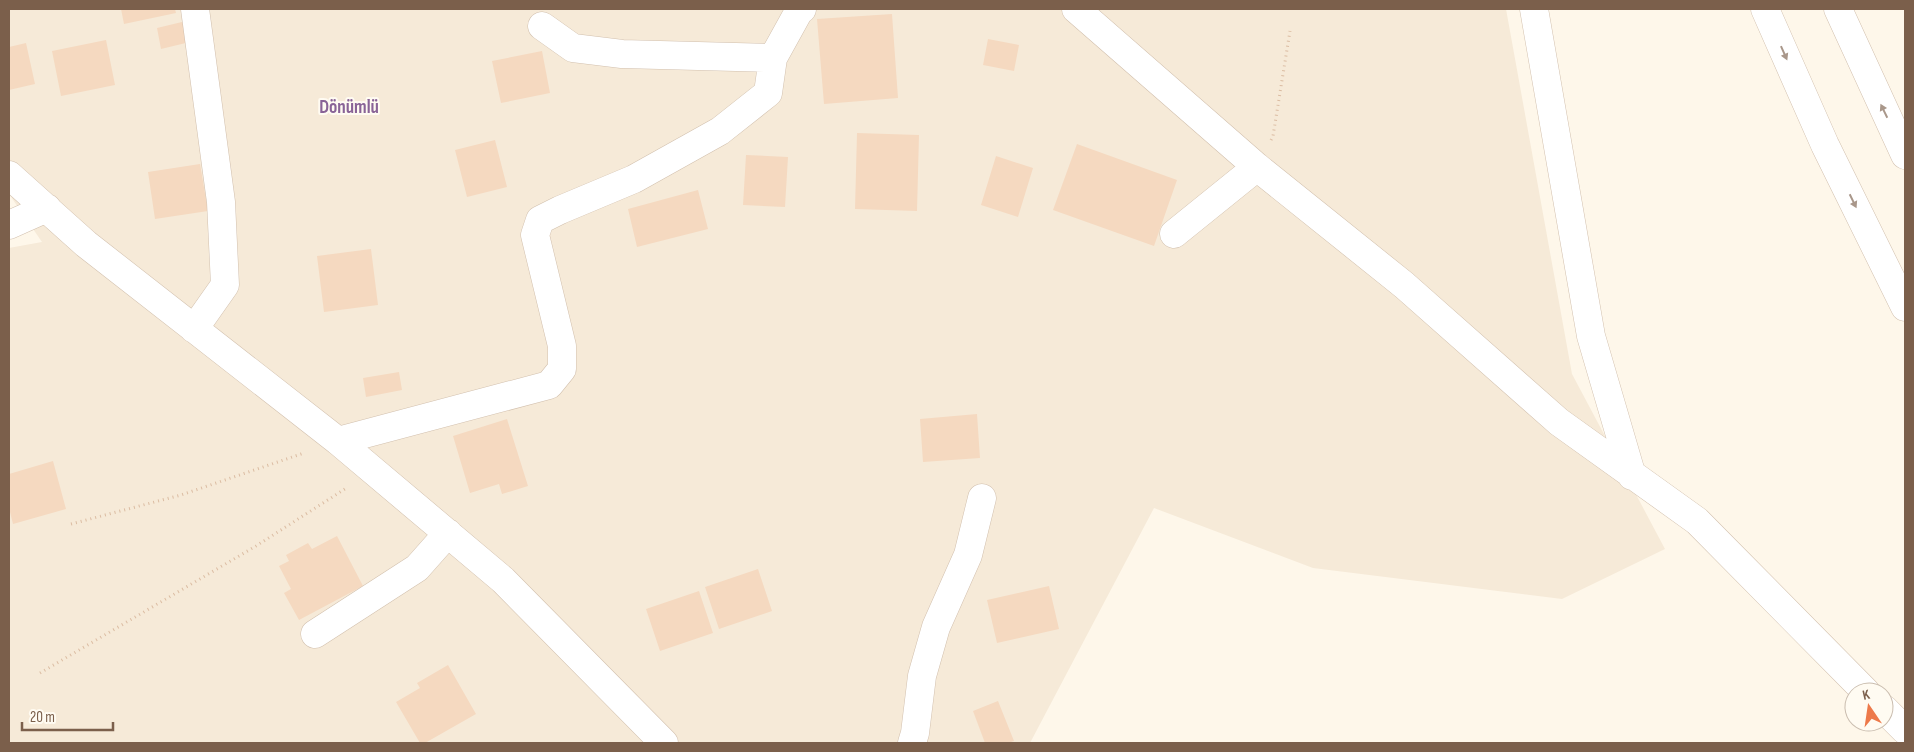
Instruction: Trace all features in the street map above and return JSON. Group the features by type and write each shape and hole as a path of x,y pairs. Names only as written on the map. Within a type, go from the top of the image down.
{"street":[{"path":"194,329 225,285 221,202 195,9"},
{"path":"338,441 549,384 562,369 562,346 535,235 540,220 634,179 720,131 768,92 773,58 798,11 802,9"},
{"path":"1076,9 1257,167 1404,285 1559,422 1697,521 1856,682"},
{"path":"1534,9 1591,336 1632,476"},
{"path":"1765,9 1825,145 1905,307"},
{"path":"1838,9 1905,155"},
{"path":"542,26 573,48 631,54 773,58"},
{"path":"1174,234 1257,167"},
{"path":"9,175 86,244 374,470 503,580 654,740"},
{"path":"9,225 47,208"},
{"path":"912,743 922,676 936,627 968,555 982,498"},
{"path":"315,634 417,568 448,533"},
{"path":"1894,720 1905,730"}],"path":[{"path":"1257,167 1273,136 1290,31"},
{"path":"71,524 181,495 338,441"},
{"path":"40,673 256,546 374,470"}],"shaded area":[{"path":"9,9 1506,9 1572,374 1665,549 1562,599 1313,568 1154,508 1030,743 9,743 9,248 42,242 9,194"}],"building":[{"path":"121,9 175,9 176,13 124,24"},
{"path":"892,14 898,98 824,104 817,19"},
{"path":"186,21 190,42 161,49 157,28"},
{"path":"988,39 1019,45 1014,71 983,65"},
{"path":"106,40 115,85 61,96 52,51"},
{"path":"26,43 35,84 9,90 9,47"},
{"path":"542,51 550,93 501,103 492,61"},
{"path":"857,133 919,135 917,211 855,209"},
{"path":"495,140 507,187 467,197 455,150"},
{"path":"1077,144 1177,180 1154,246 1053,210"},
{"path":"746,155 788,157 785,207 743,205"},
{"path":"996,156 1033,168 1018,217 981,205"},
{"path":"200,164 208,211 155,219 148,172"},
{"path":"698,190 708,229 637,247 628,209"},
{"path":"371,249 378,305 324,312 317,256"},
{"path":"399,372 402,390 366,397 363,378"},
{"path":"977,414 980,458 923,462 920,419"},
{"path":"507,419 528,486 502,494 499,484 470,493 453,436"},
{"path":"53,461 66,509 13,524 9,508 9,474"},
{"path":"337,536 363,586 299,620 284,593 291,589 279,566 289,561 286,555 308,543 312,549"},
{"path":"758,569 772,611 719,629 705,587"},
{"path":"1049,586 1059,629 997,643 987,600"},
{"path":"699,591 713,633 660,651 646,609"},
{"path":"448,665 476,714 425,743 420,743 396,702 420,688 417,683"},
{"path":"998,701 1014,741 1008,743 985,743 973,711"}],"district":[{"name":"Dönümlü","path":"349,107"}]}
